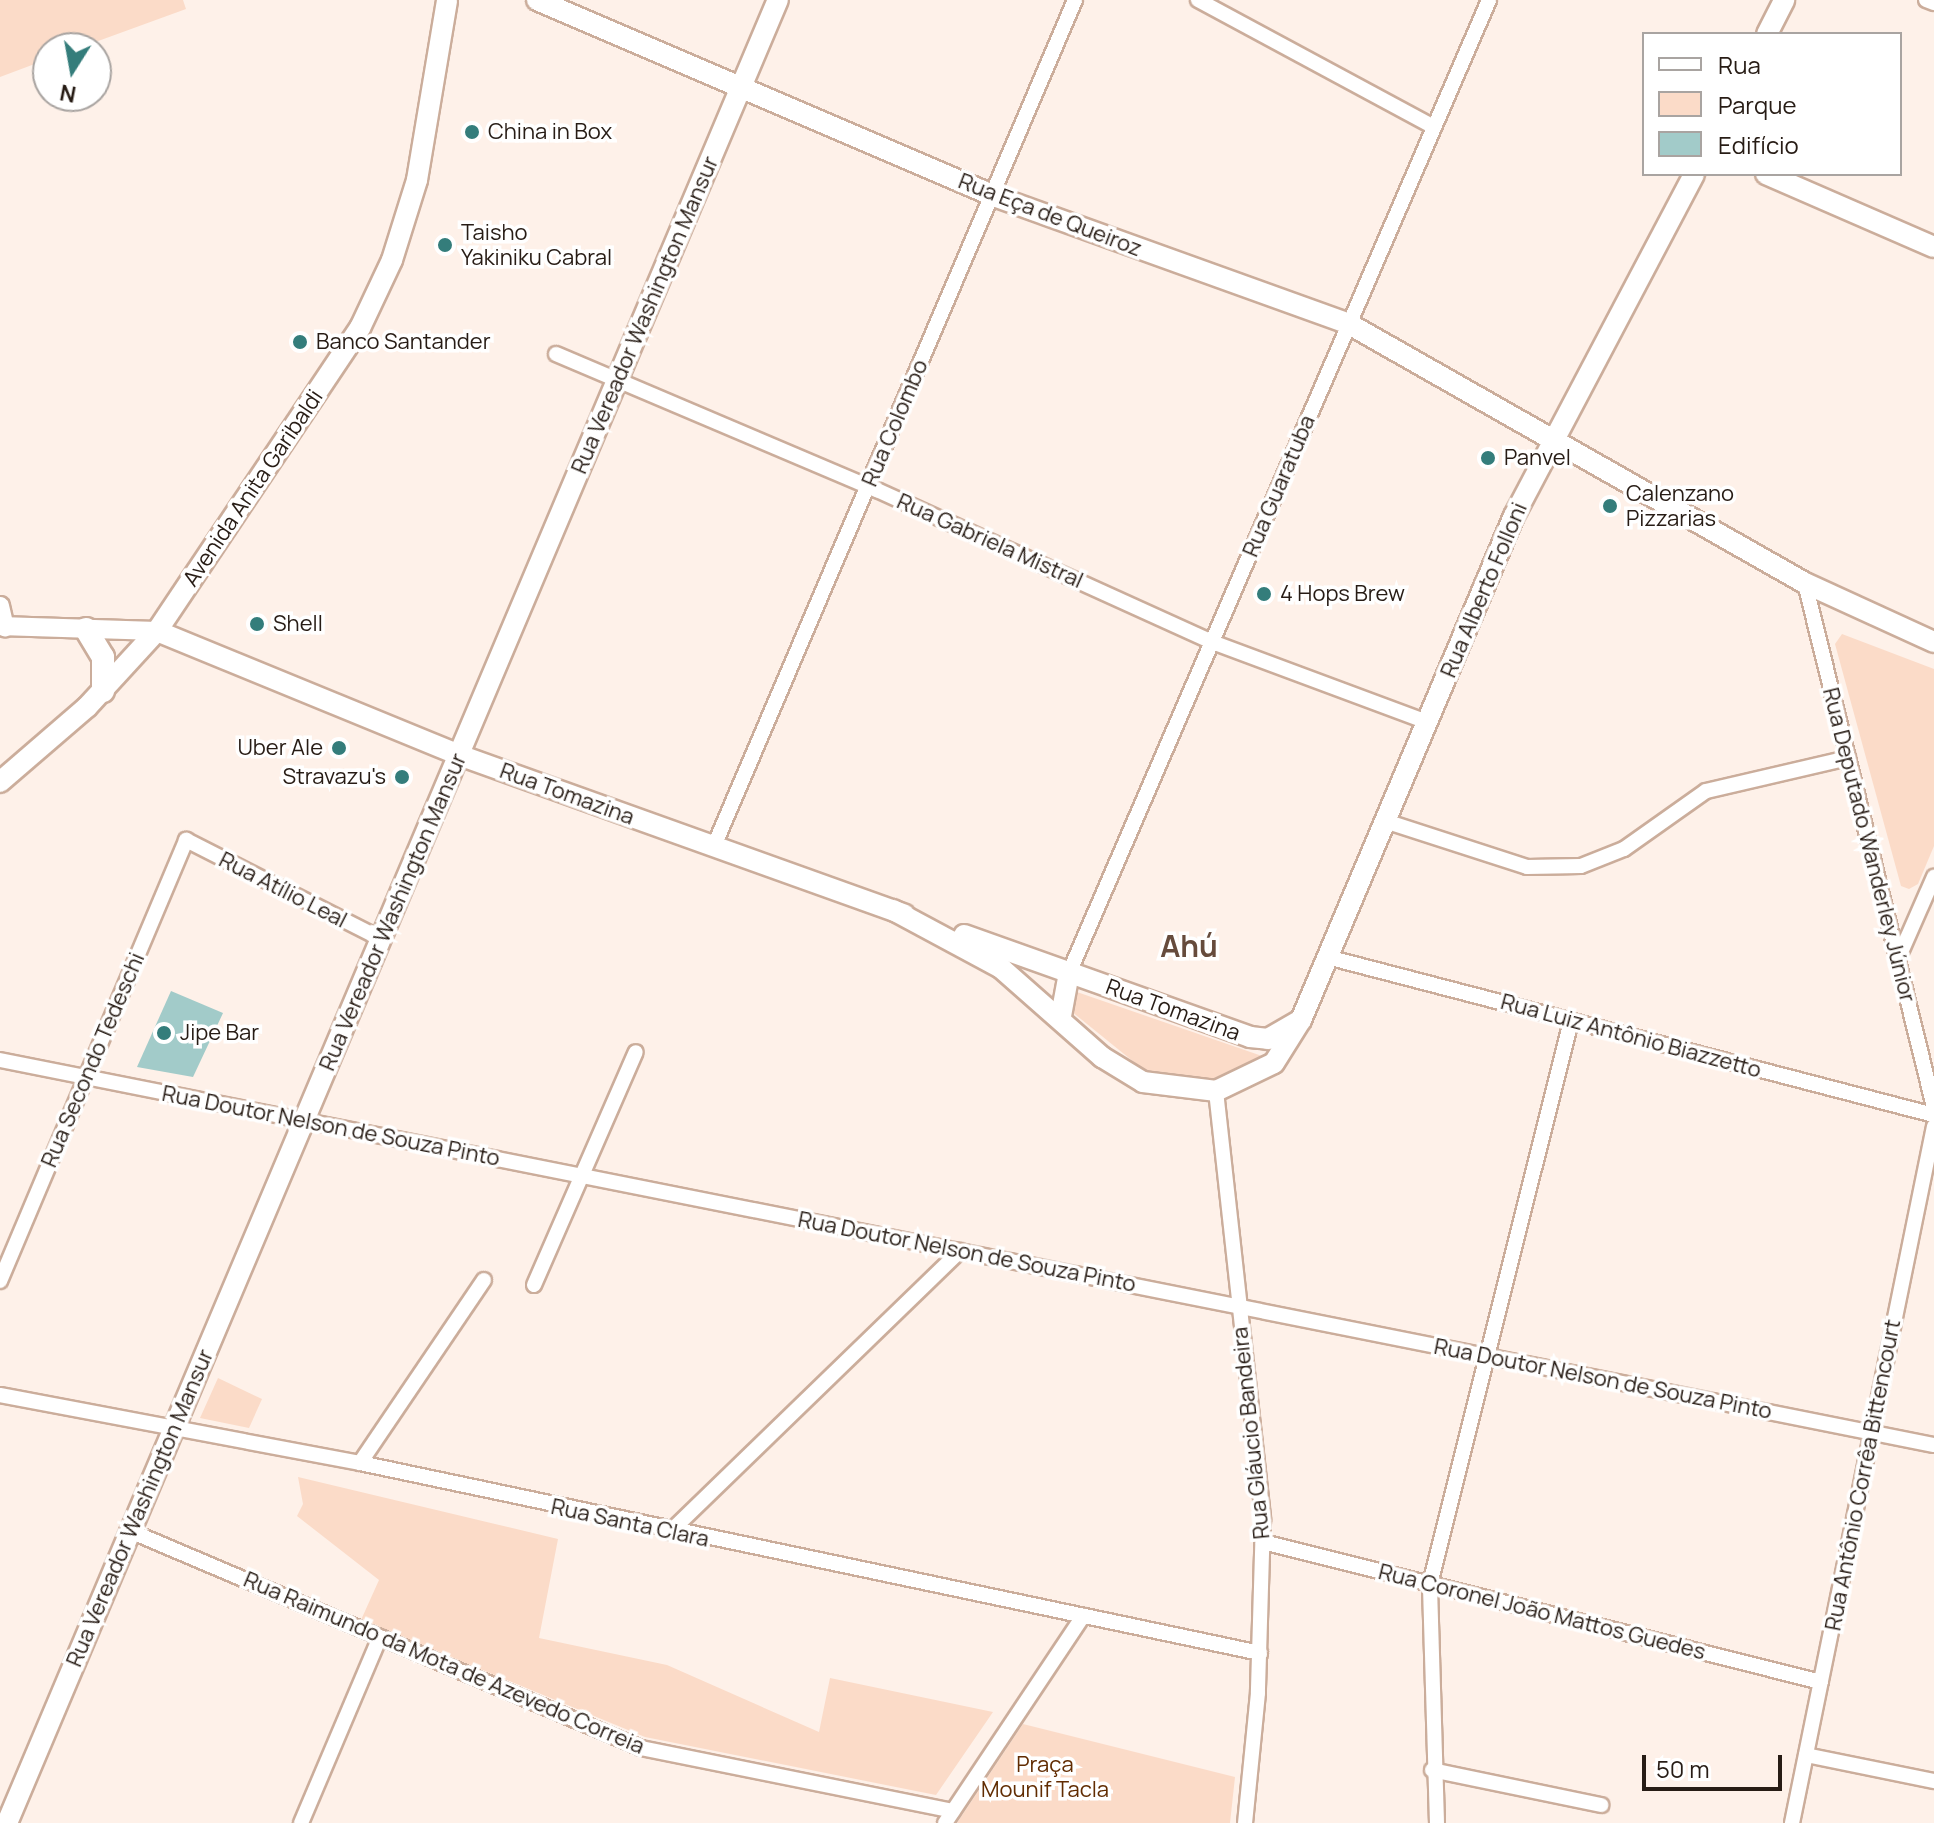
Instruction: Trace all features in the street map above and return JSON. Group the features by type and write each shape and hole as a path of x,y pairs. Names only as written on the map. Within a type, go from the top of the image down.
{"main road":[{"name":"Avenida Anita Garibaldi","path":"0,782 103,691 157,631 378,293 417,180 447,0"},
{"name":"Rua Eça de Queiroz","path":"537,0 991,195 1349,324 1805,583 1934,642"},
{"name":"Rua Vereador Washington Mansur","path":"7,1823 778,0"},
{"path":"1768,32 1784,0"},
{"name":"Rua Alberto Folloni","path":"1301,1020 1514,516 1557,440 1693,176"},
{"path":"1771,176 1934,247"},
{"path":"86,629 103,657 103,691"},
{"name":"Rua Tomazina","path":"157,631 459,755 1250,1037 1268,1039 1301,1020"},
{"name":"Rua Tomazina","path":"893,910 978,954 1061,1016 1102,1057 1143,1082 1216,1091"},
{"path":"1061,1016 1069,973"},
{"path":"1216,1091 1274,1063 1301,1020"}],"street":[{"name":"Rua Colombo","path":"714,846 1075,0"},
{"path":"1198,0 1434,127"},
{"name":"Rua Guaratuba","path":"1069,973 1489,0"},
{"path":"1926,0 1934,3"},
{"name":"Rua Gabriela Mistral","path":"556,354 868,486 1212,642 1427,722"},
{"name":"Rua Deputado Wanderley Júnior","path":"1805,583 1934,1107"},
{"path":"0,606 2,626 157,631"},
{"path":"1385,821 1527,867 1581,866 1624,849 1706,791 1848,758"},
{"name":"Rua Atílio Leal","path":"186,840 381,939"},
{"name":"Rua Secondo Tedeschi","path":"0,1281 186,840"},
{"path":"1897,959 1934,877"},
{"name":"Rua Luiz Antônio Biazzetto","path":"1327,957 1934,1115"},
{"path":"1437,1823 1432,1770 1430,1584 1571,1021"},
{"path":"534,1285 636,1052"},
{"name":"Rua Doutor Nelson de Souza Pinto","path":"0,1060 1934,1445"},
{"name":"Rua Gláucio Bandeira","path":"1216,1091 1263,1542 1260,1653 1245,1823"},
{"name":"Rua Antônio Corrêa Bittencourt","path":"1792,1823 1934,1126"},
{"path":"670,1532 960,1251"},
{"path":"360,1463 484,1280"},
{"name":"Rua Santa Clara","path":"0,1395 360,1463 670,1532 1260,1653"},
{"name":"Rua Raimundo da Mota de Azevedo Correia","path":"130,1531 641,1748 949,1817"},
{"name":"Rua Coronel João Mattos Guedes","path":"1263,1542 1821,1682"},
{"path":"949,1817 1083,1616"},
{"path":"301,1823 380,1637"},
{"path":"1806,1755 1934,1781"},
{"path":"1432,1770 1601,1805"}],"green space":[{"path":"0,0 183,0 186,9 112,36 112,32 32,32 32,65 0,77"},
{"path":"1842,634 1934,669 1934,846 1918,884 1909,889 1901,886 1835,644"},
{"path":"1074,991 1262,1056 1230,1077 1204,1083 1145,1071 1066,1007"},
{"path":"218,1378 262,1399 249,1428 200,1418"},
{"path":"298,1477 558,1539 539,1638 667,1665 819,1732 830,1678 993,1712 936,1795 645,1737 361,1620 379,1580 297,1516 303,1504"},
{"name":"Praça Mounif Tacla","path":"1023,1724 1235,1777 1230,1823 957,1823"}],"building":[{"path":"171,991 223,1013 193,1077 137,1067"}],"place":[{"name":"China in Box","path":"472,132"},
{"name":"Taisho Yakiniku Cabral","path":"445,245"},
{"name":"Banco Santander","path":"300,342"},
{"name":"Panvel","path":"1488,458"},
{"name":"Calenzano Pizzarias","path":"1610,506"},
{"name":"4 Hops Brew","path":"1264,594"},
{"name":"Shell","path":"257,624"},
{"name":"Uber Ale","path":"339,748"},
{"name":"Stravazu's","path":"402,777"},
{"name":"Jipe Bar","path":"164,1033"}],"district":[{"name":"Ahú","path":"1189,946"}]}
